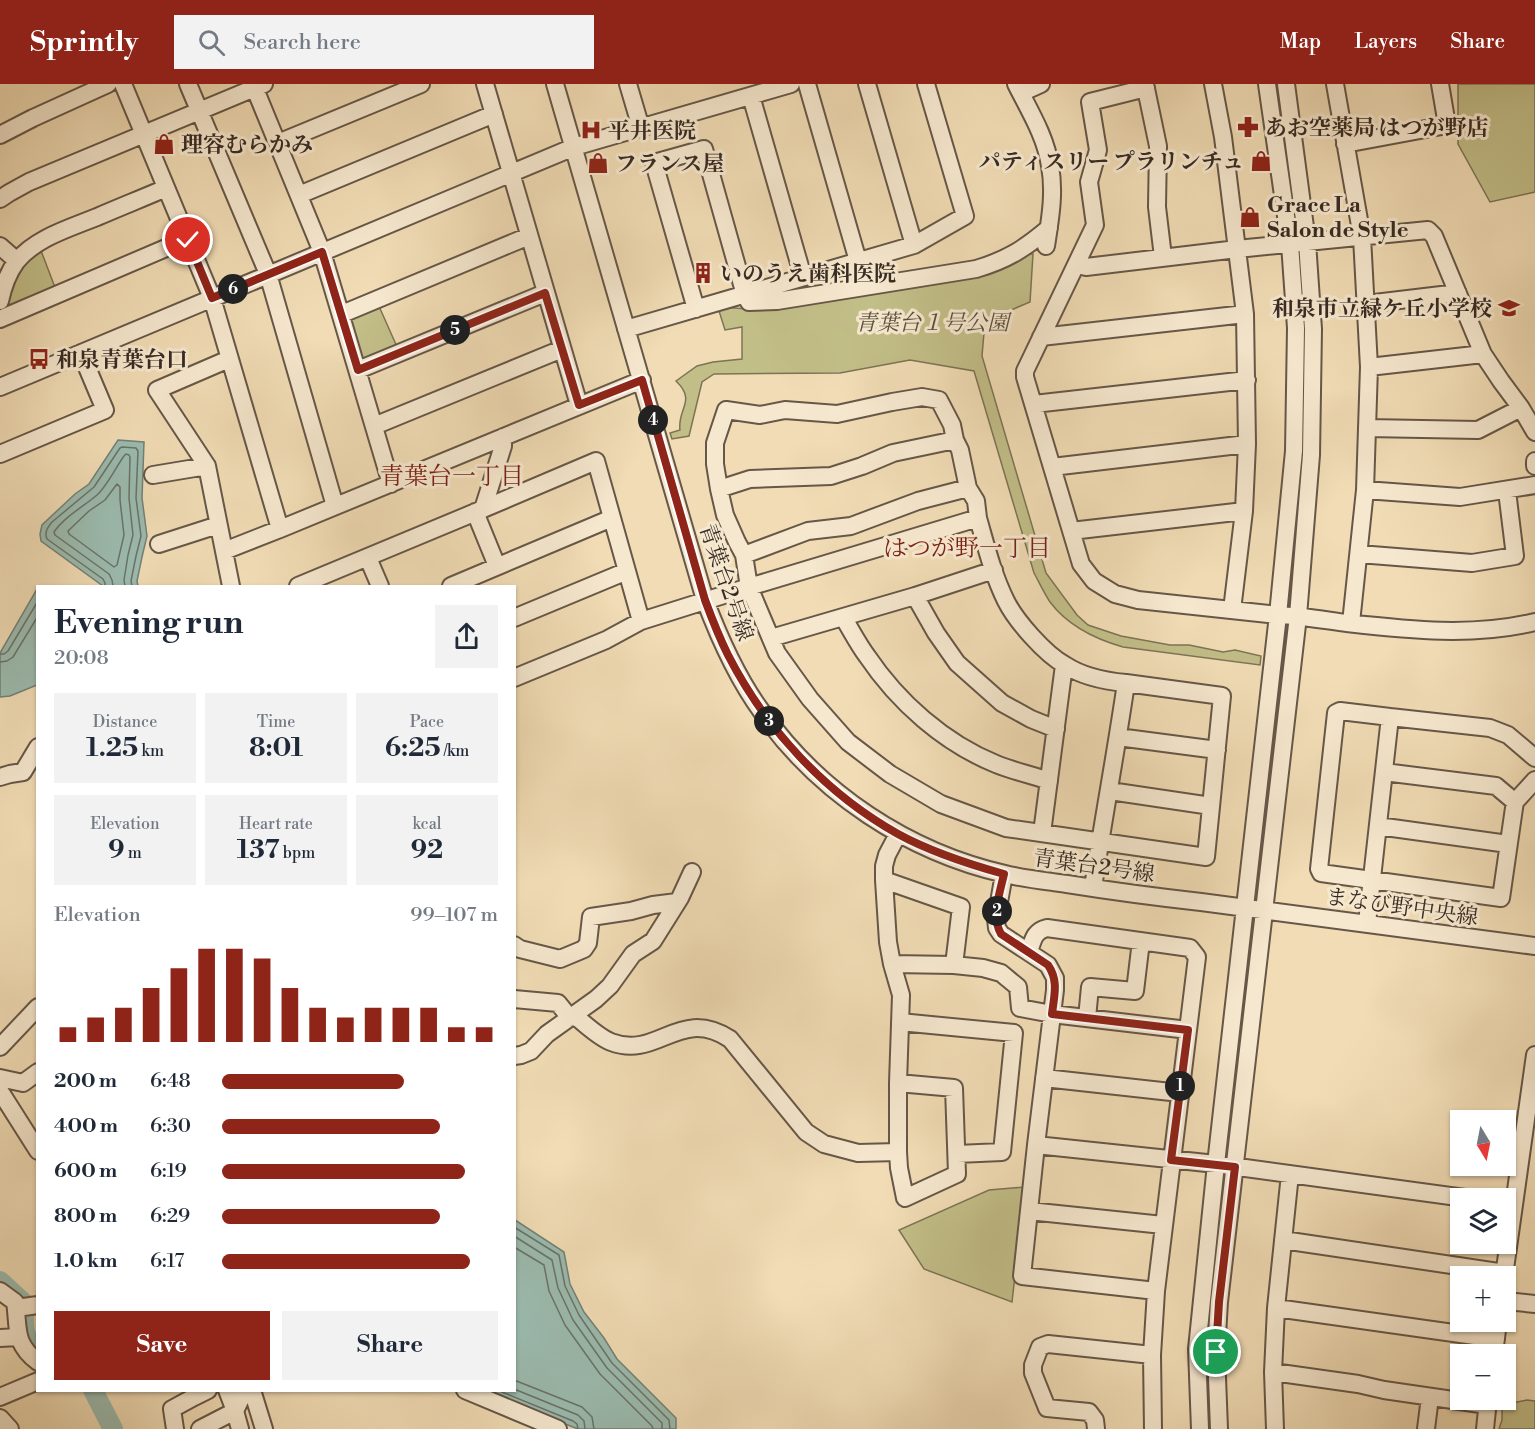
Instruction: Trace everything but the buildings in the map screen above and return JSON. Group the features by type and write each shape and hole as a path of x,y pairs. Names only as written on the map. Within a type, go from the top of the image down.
{"street":[{"path":"0,135 108,84"},
{"path":"123,84 212,298 280,529"},
{"path":"188,84 268,274 335,506"},
{"path":"278,143 421,84"},
{"path":"485,84 579,405"},
{"name":"青葉台2号線","path":"555,84 705,600 720,638 744,684 786,743 843,797 898,834 939,853 973,865 1004,874 1093,888 1263,910"},
{"path":"628,84 641,128"},
{"path":"0,387 574,147 791,84"},
{"path":"807,84 858,261"},
{"path":"867,84 914,245"},
{"path":"626,329 914,245 965,216 926,84"},
{"path":"1041,84 1018,89 1036,124 1050,166 1052,191 1046,246"},
{"path":"1213,84 1223,137 1245,314 1247,444 1244,511 1232,610"},
{"path":"1219,1429 1216,1352 1219,1302 1298,616 1311,455 1313,329 1267,84"},
{"path":"1200,1429 1197,1349 1294,451 1298,243 1286,84"},
{"path":"1335,84 1362,237 1368,368 1365,490 1351,623"},
{"path":"1345,144 1447,125 1440,84"},
{"path":"0,199 29,182 257,85 322,252 391,484"},
{"path":"1163,257 1156,207 1158,146 1145,86 1090,102 1098,150 1089,182 1095,225 1025,371 1025,378 1081,564 1094,581 1115,594 1138,600 1420,631 1485,630 1535,622"},
{"path":"751,96 803,277"},
{"path":"299,195 494,114"},
{"path":"696,309 654,163 704,149 749,303 777,301 969,271 998,263 1049,228"},
{"path":"0,301 10,271 17,261 40,243 60,232 166,188"},
{"path":"1076,265 1086,267 1428,230 1434,236 1484,354 1535,432"},
{"path":"342,314 529,236"},
{"path":"1,317 188,240"},
{"path":"0,246 17,261"},
{"path":"358,370 545,293"},
{"path":"1366,304 1458,293"},
{"path":"1041,337 1245,314"},
{"path":"374,426 562,349"},
{"path":"0,454 105,410 81,353"},
{"path":"1368,368 1484,354"},
{"path":"229,359 157,390 207,466 231,585"},
{"path":"224,551 642,380"},
{"path":"1034,404 1247,380"},
{"path":"922,397 939,400 952,425 968,488 976,501 978,518 1006,602 1023,626 1064,665 1091,678 1105,681 1222,696 1206,857 1006,828 941,804 890,774 848,742 810,699 777,653 749,587 744,555 725,515 718,489 715,443 726,410 760,415 785,410 837,414 922,397"},
{"path":"1367,428 1478,430 1521,408"},
{"path":"497,566 479,510 503,446 503,437"},
{"path":"718,489 750,479 831,476 893,453 955,440"},
{"path":"1052,467 1247,444"},
{"path":"300,585 596,461 641,621"},
{"path":"1535,461 1535,466"},
{"path":"153,475 207,466"},
{"path":"1365,490 1460,497 1535,485"},
{"path":"744,555 808,531 851,526 918,501 968,488"},
{"path":"1359,554 1472,563 1515,556 1507,490"},
{"path":"1071,531 1244,511"},
{"path":"453,585 612,518"},
{"path":"516,677 606,640 641,621 978,518"},
{"path":"159,544 218,525"},
{"path":"368,558 380,585"},
{"path":"771,638 915,596 994,570"},
{"path":"516,617 627,571"},
{"path":"915,596 936,633 957,663 1002,703 1031,719 1056,729"},
{"path":"843,617 866,656 892,689 927,722 957,745 996,764 1049,781"},
{"path":"1042,833 1064,665"},
{"path":"1093,888 1126,683"},
{"path":"1535,758 1508,735 1490,728 1340,711 1336,713 1318,870 1321,873 1501,898 1515,802 1535,780"},
{"path":"1367,923 1390,717"},
{"path":"1118,736 1217,750"},
{"path":"0,777 23,772 36,750"},
{"path":"1384,772 1496,786 1515,802"},
{"path":"1110,791 1211,806"},
{"path":"1378,826 1508,844"},
{"path":"898,834 887,855 884,880 888,942 901,995 898,1083 898,1152 905,1198 957,1174 954,1088 898,1083"},
{"path":"516,1056 531,1051 547,1034 596,999 610,986 633,954 653,940 677,902 692,872"},
{"path":"1004,874 996,920 998,928 1001,934 1048,965 1055,978 1022,1276 1156,1291"},
{"path":"884,880 961,907 954,966"},
{"path":"516,946 560,959 584,949 588,943 591,916 677,902"},
{"name":"まなび野中央線","path":"1263,910 1535,946"},
{"path":"1029,952 1035,934 1047,927 1190,948 1197,957 1156,1291 1152,1354 1153,1429"},
{"path":"1087,1018 1090,987 1135,991 1141,941"},
{"path":"892,964 983,968 1001,973 1018,987 1020,1008 1188,1030"},
{"path":"516,999 558,1003 572,1016 610,1042 625,1046 654,1041 690,1027 703,1027 720,1032 730,1039 806,1132 824,1144 858,1153 898,1152"},
{"path":"0,1047 36,1009"},
{"path":"900,1022 1014,1033 1002,1152 957,1154"},
{"path":"1515,1188 1530,1135 1535,1055"},
{"path":"0,1077 23,1083 36,1073"},
{"path":"1044,1078 1180,1093"},
{"path":"0,1091 36,1148"},
{"path":"1036,1145 1216,1164 1450,1196"},
{"path":"1275,1429 1273,1372 1276,1308 1290,1174"},
{"path":"1029,1211 1163,1225"},
{"path":"1283,1240 1450,1266"},
{"path":"0,1291 25,1307 18,1337 26,1351 36,1360"},
{"path":"1516,1302 1535,1304"},
{"path":"1276,1308 1478,1344"},
{"path":"0,1338 18,1337"},
{"path":"1096,1429 1095,1420 1089,1412 1047,1408 1033,1373 1033,1365 1040,1347 1048,1344 1152,1354"},
{"path":"1273,1372 1450,1399"},
{"path":"0,1396 36,1382"},
{"path":"175,1429 171,1409 203,1392"},
{"path":"228,1392 240,1429"},
{"path":"200,1429 235,1411 244,1392"},
{"path":"253,1392 264,1429"},
{"path":"470,1392 558,1429"},
{"path":"1426,1429 1430,1397"},
{"path":"1485,1429 1487,1410"},
{"path":"0,1418 10,1429"}],"green space":[{"path":"1458,84 1535,84 1535,192 1490,202 1458,144"},
{"path":"40,248 56,290 9,309 5,303 21,266"},
{"name":"青葉台１号公園","path":"1023,254 1033,254 1030,302 985,321 982,356 1046,573 1077,615 1088,625 1121,636 1170,645 1189,645 1223,652 1235,650 1261,656 1260,665 1123,647 1102,640 1074,625 1057,610 1048,599 1034,573 974,371 910,360 840,373 714,374 702,382 689,436 672,439 670,433 680,430 686,400 682,388 676,381 697,366 742,359 742,327 725,330 719,307 749,309"},
{"path":"378,304 398,349 367,362 359,359 349,321 351,316"},
{"path":"1025,1187 1012,1302 924,1269 899,1230 989,1190"},
{"path":"1535,1401 1535,1429 1499,1429 1502,1410 1516,1410 1516,1402"}],"water":[{"path":"118,440 144,442 142,498 147,536 138,585 102,585 41,541 42,525 89,484"},
{"path":"36,591 36,685 10,696 0,697 0,653"},
{"path":"516,1221 564,1252 570,1284 584,1312 617,1359 676,1418 676,1429 578,1429 483,1392 516,1392"}],"waterway":[{"path":"0,1281 24,1303 25,1334 36,1347"},
{"path":"94,1392 113,1429"}],"place":[{"name":"あお空薬局 はつが野店","path":"1248,127"},
{"name":"平井医院","path":"591,130"},
{"name":"理容むらかみ","path":"164,144"},
{"name":"パティスリー プラリンチュ","path":"1261,161"},
{"name":"フランス屋","path":"598,163"},
{"name":"Grace La Salon de Style","path":"1250,217"},
{"name":"いのうえ歯科医院","path":"703,273"},
{"name":"和泉市立緑ケ丘小学校","path":"1509,308"},
{"name":"和泉青葉台口","path":"39,359"}],"district":[{"name":"青葉台一丁目","path":"452,476"},
{"name":"はつが野一丁目","path":"967,548"}],"route":[{"path":"188,240 212,298 322,252 358,370 545,293 579,405 642,380 705,600 717,632 744,684 786,743 843,797 898,834 939,853 1004,874 996,920 998,928 1001,934 1048,965 1053,972 1055,990 1052,1014 1188,1030 1171,1160 1235,1167 1219,1302 1216,1352"}]}
